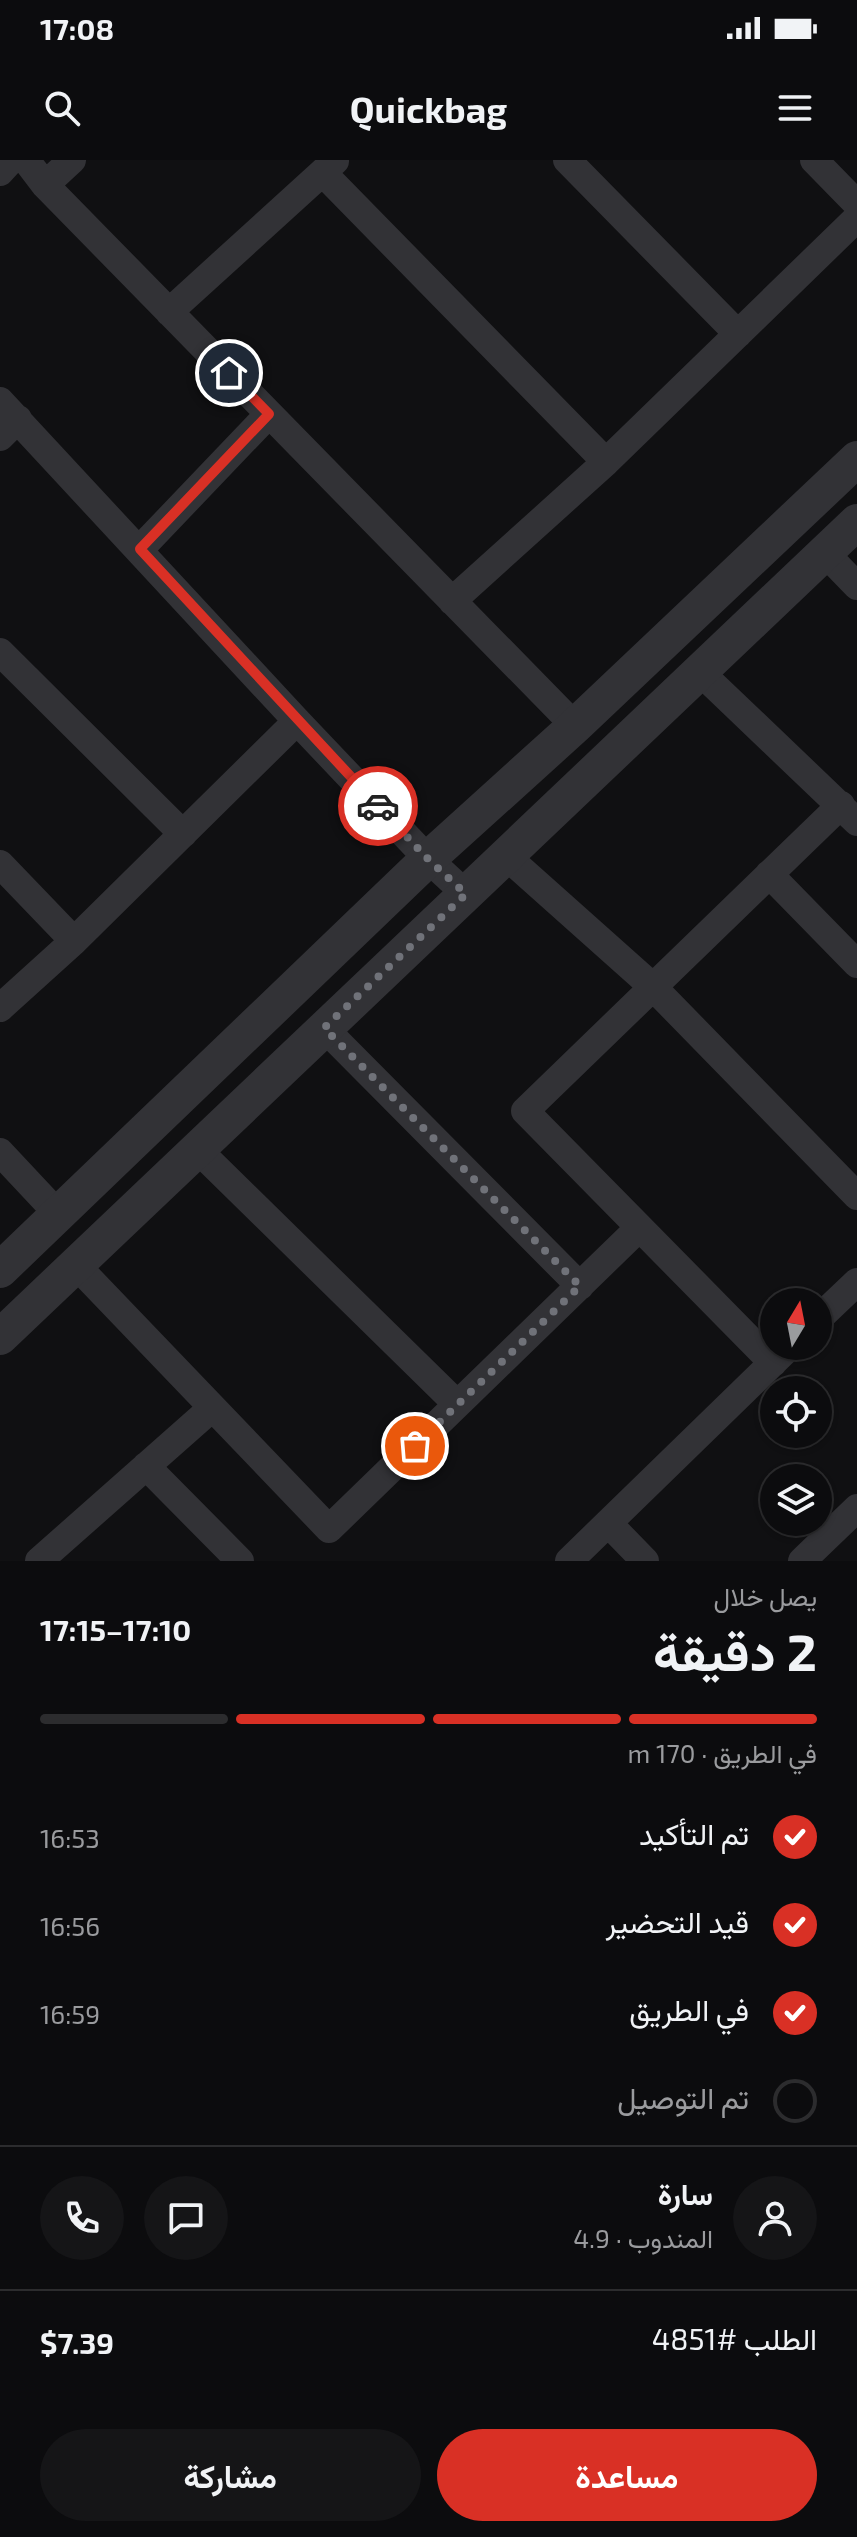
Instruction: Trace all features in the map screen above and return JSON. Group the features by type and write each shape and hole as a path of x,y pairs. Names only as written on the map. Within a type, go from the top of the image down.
{"street":[{"path":"0,172 11,160"},
{"path":"26,160 45,185 575,726"},
{"path":"45,185 72,160"},
{"path":"567,160 738,334"},
{"path":"814,160 857,204"},
{"path":"169,312 329,166 606,462"},
{"path":"452,601 606,462 857,218"},
{"path":"140,549 269,414"},
{"path":"6,419 140,549 297,721 428,859 466,894"},
{"path":"0,1270 428,859 575,726 857,459"},
{"path":"0,1337 857,522"},
{"path":"825,553 857,586"},
{"path":"0,652 183,834"},
{"path":"699,671 849,813 769,874 525,1111 639,1228 760,1335"},
{"path":"0,1008 74,941 297,721"},
{"path":"505,855 653,987 857,1196"},
{"path":"0,864 74,941"},
{"path":"769,874 857,964"},
{"path":"324,1028 580,1286"},
{"path":"197,1149 457,1404"},
{"path":"0,1152 59,1215"},
{"path":"75,1264 329,1529 639,1228"},
{"path":"832,1306 857,1282"},
{"path":"569,1561 777,1360"},
{"path":"39,1561 212,1408"},
{"path":"146,1466 240,1561"},
{"path":"802,1561 855,1514"},
{"path":"608,1523 645,1561"}],"way so far":[{"path":"378,806 466,894 324,1028 580,1286 415,1446"}],"route":[{"path":"229,373 269,414 140,549 378,806"}]}
